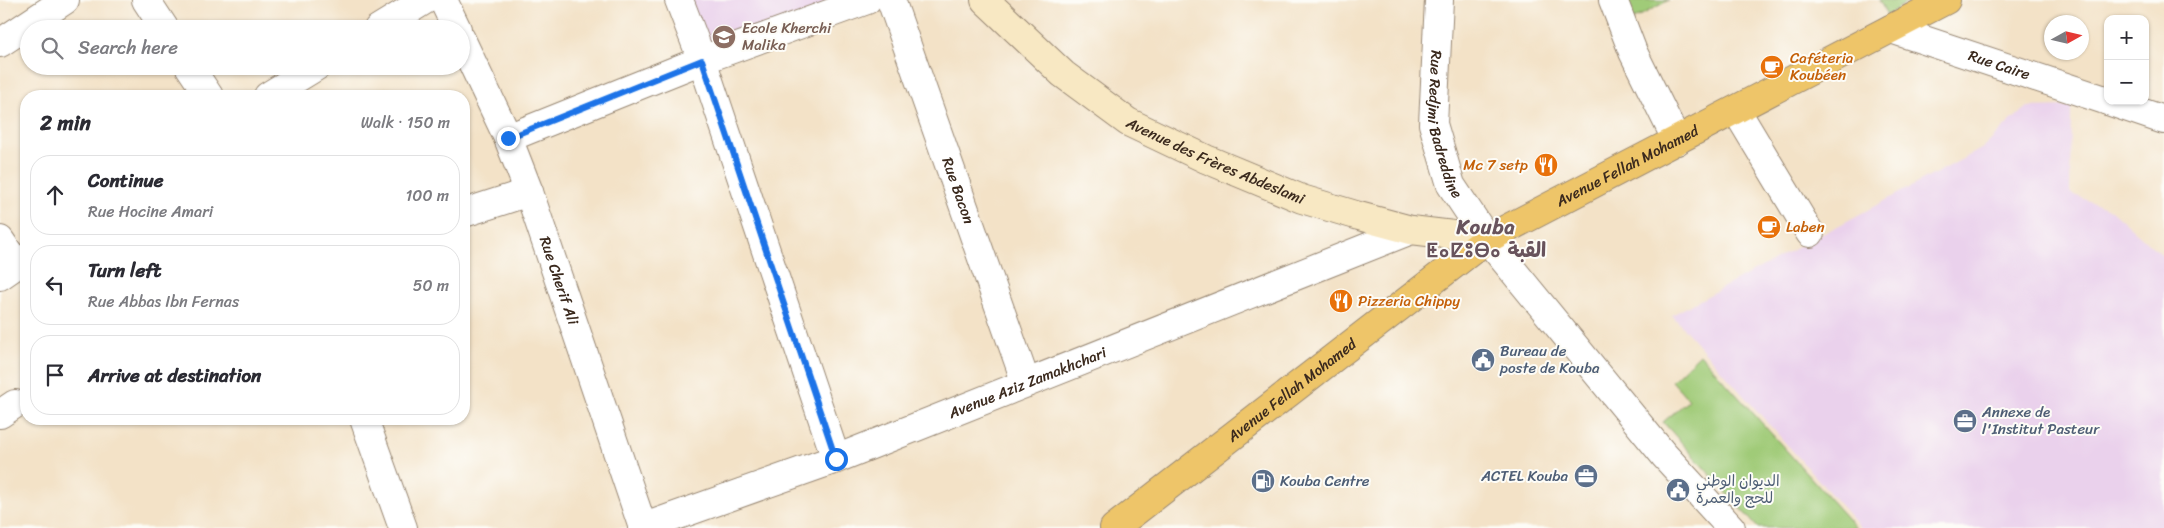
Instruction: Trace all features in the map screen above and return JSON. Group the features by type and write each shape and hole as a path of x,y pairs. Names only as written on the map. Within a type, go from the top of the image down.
{"main road":[{"name":"Avenue des Frères Abdeslami","path":"985,0 1063,74 1128,122 1206,159 1302,199 1411,230 1487,239"},
{"name":"Avenue Fellah Mohamed","path":"1114,528 1180,479 1487,239 1946,0"}],"street":[{"path":"35,20 65,0"},
{"path":"146,0 159,20"},
{"path":"393,20 425,0"},
{"path":"443,0 453,20"},
{"path":"679,0 702,60 836,459"},
{"path":"508,138 702,60 867,0"},
{"name":"Rue Bacon","path":"891,0 1026,383"},
{"name":"Rue Redjmi Badreddine","path":"1439,0 1433,124 1451,185 1487,239 1664,455 1731,528"},
{"path":"1613,0 1633,52 1677,140"},
{"name":"Rue Caire","path":"1891,29 2104,100"},
{"path":"0,43 20,30"},
{"name":"Rue Cherif Ali","path":"470,58 508,138 529,192 643,528"},
{"path":"195,75 205,90"},
{"path":"278,90 302,75"},
{"name":"Rue Caire","path":"2120,105 2164,120"},
{"path":"1736,110 1810,233"},
{"path":"470,211 529,192"},
{"name":"Avenue Aziz Zamakhchari","path":"643,528 836,459 1411,230"},
{"path":"0,240 14,267"},
{"path":"366,425 403,528"}],"shaded area":[{"name":"Ecole Kherchi Malika","path":"690,0 845,0 706,50"},
{"name":"Annexe de l'Institut Pasteur","path":"2071,106 2070,193 2111,210 2164,257 2164,528 1861,528 1672,315 1983,148 2028,107"}],"green space":[{"path":"1620,0 1669,0 1627,23"},
{"path":"1879,0 1911,0 1887,15"},
{"path":"1700,354 1856,528 1758,528 1663,422 1689,400 1672,381"}],"place":[{"name":"Ecole Kherchi Malika","path":"724,37"},
{"name":"Caféteria Koubéen","path":"1772,67"},
{"name":"Mc 7 setp","path":"1546,165"},
{"name":"Laben","path":"1769,227"},
{"name":"Pizzeria Chippy","path":"1341,301"},
{"name":"Bureau de poste de Kouba","path":"1483,360"},
{"name":"Annexe de l'Institut Pasteur","path":"1965,421"},
{"name":"ACTEL Kouba","path":"1586,476"},
{"name":"Kouba Centre","path":"1263,481"},
{"name":"الديوان الوطني للحج والعمرة","path":"1678,490"}],"district":[{"name":"Kouba ⵟⴰⵇⵓⴱⴰ القبة","path":"1486,238"}],"route":[{"path":"508,138 702,60 836,459"}]}
